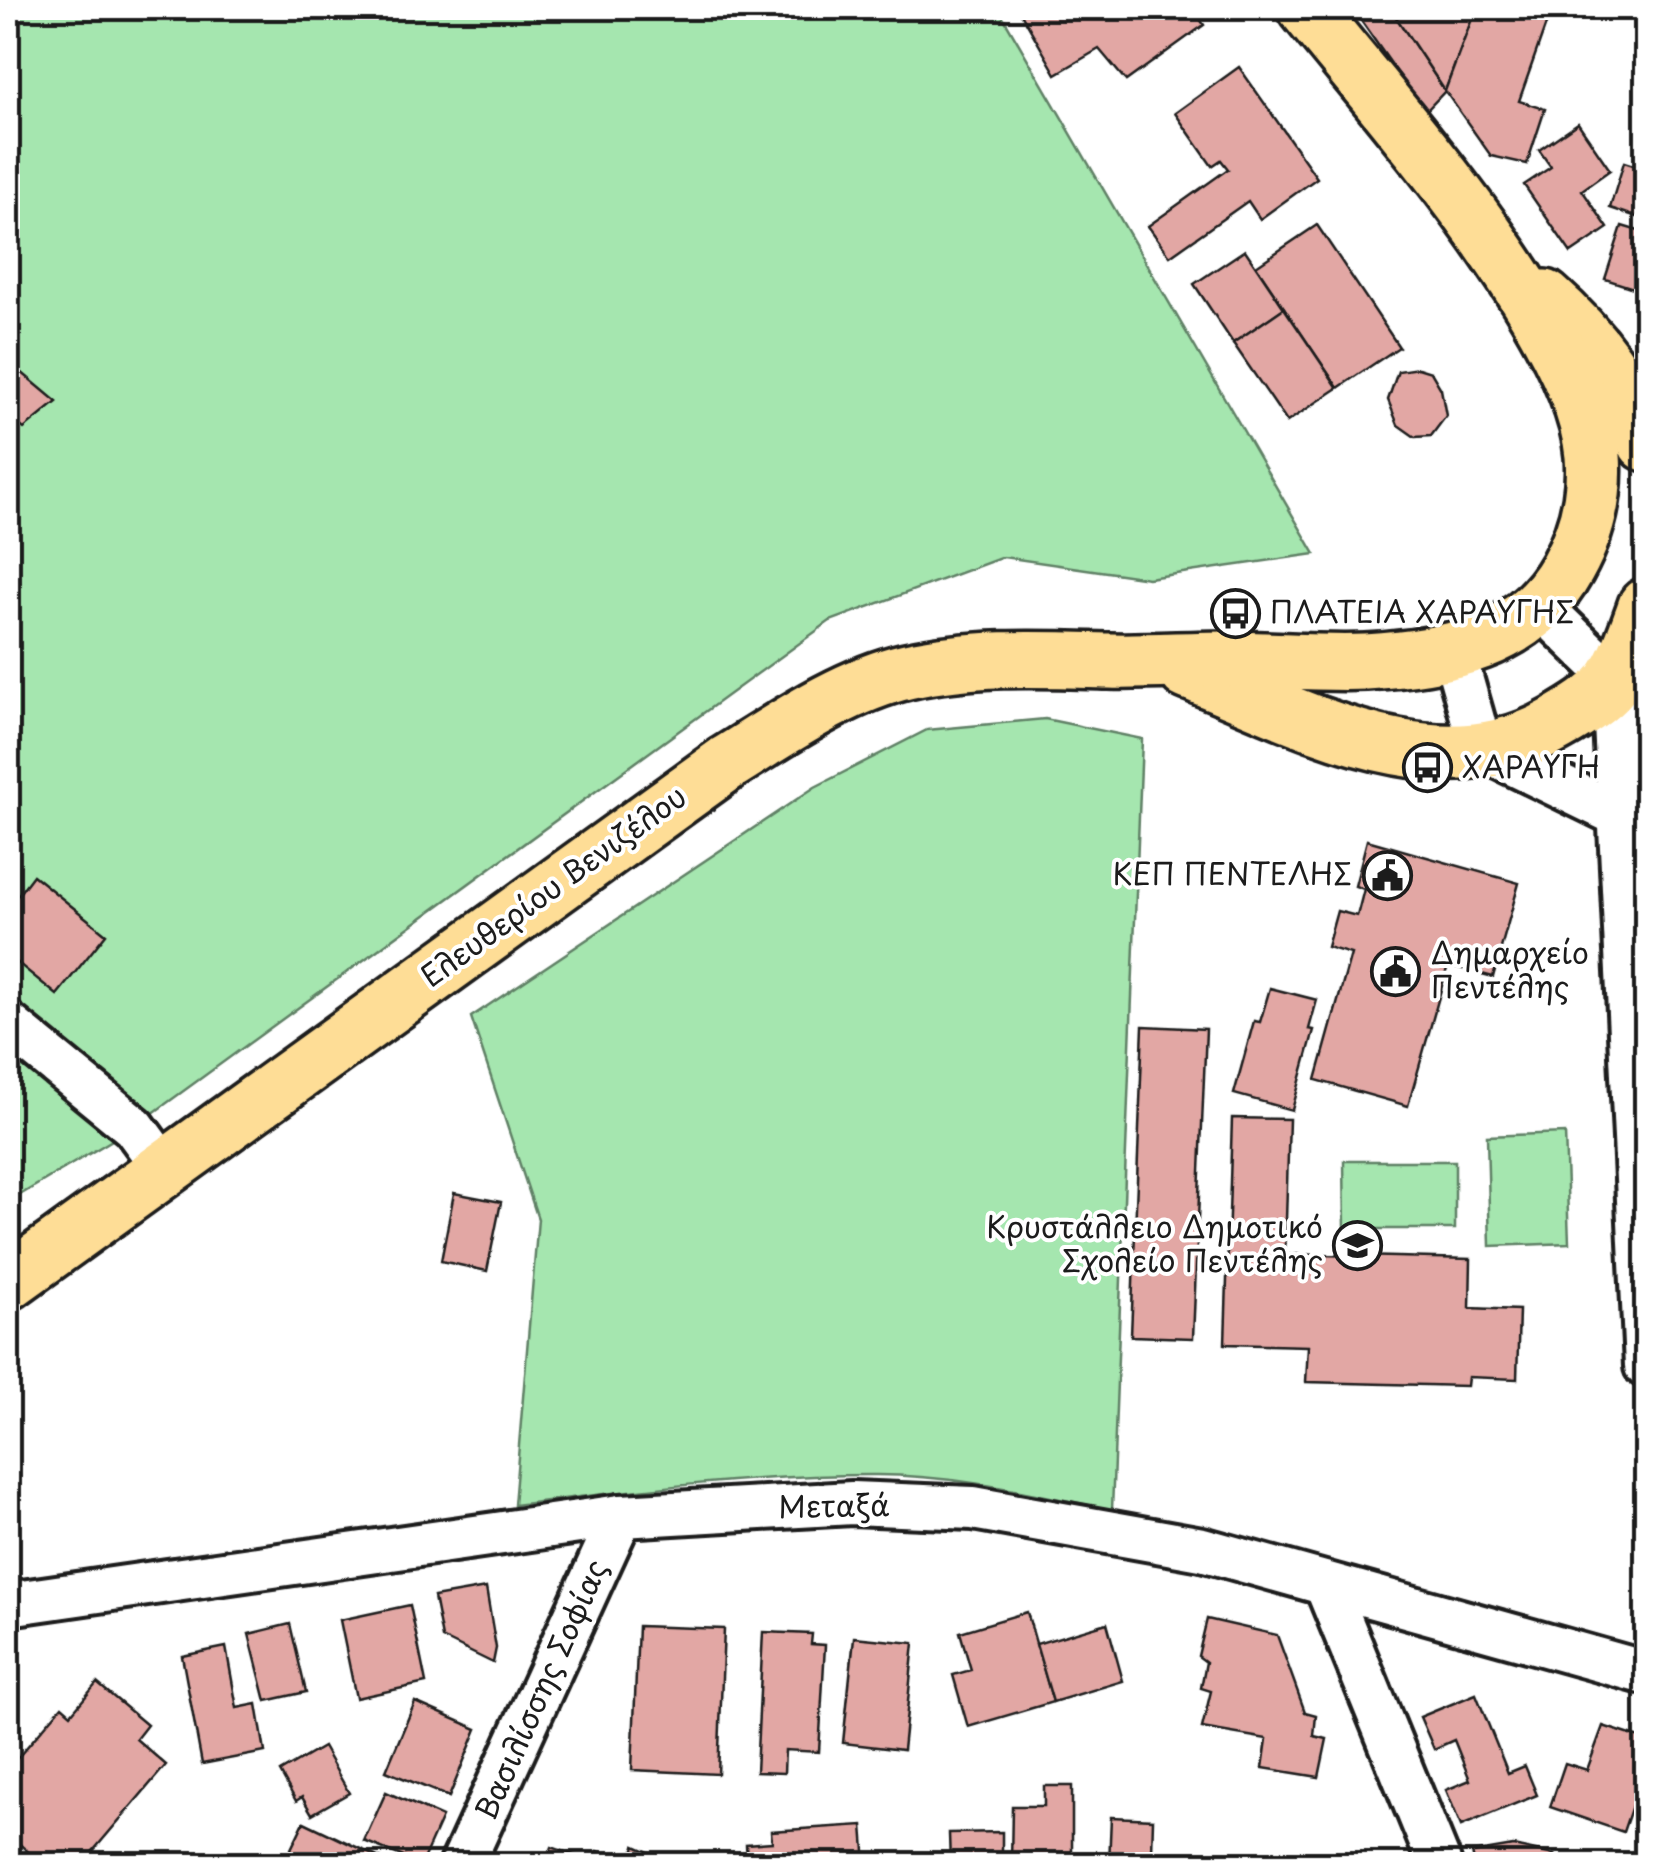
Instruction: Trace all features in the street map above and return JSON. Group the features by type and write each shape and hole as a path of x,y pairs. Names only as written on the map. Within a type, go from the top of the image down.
{"main road":[{"path":"1306,8 1507,268 1596,347 1632,403 1646,443"},
{"name":"Ελευθερίου Βενιζέλου","path":"8,1282 727,763 849,694 904,672 946,664 1040,659 1360,662 1454,653 1495,637 1539,605 1577,550 1593,488 1586,423 1551,338 1507,268"},
{"name":"Ελευθερίου Βενιζέλου","path":"1165,662 1355,738 1400,750 1481,748 1550,728 1578,712 1635,691 1646,606"}],"street":[{"path":"1539,605 1635,691 1621,816 1646,1366"},
{"path":"1454,653 1481,748 1621,816"},
{"path":"8,1024 134,1127 164,1168"},
{"name":"Μεταξά","path":"8,1604 621,1516 852,1504 973,1508 1202,1549 1646,1673"},
{"name":"Βασιλίσσης Σοφίας","path":"462,1864 621,1516"},
{"path":"1326,1585 1439,1862"}],"green space":[{"path":"8,8 998,8 1315,554 1148,578 1003,557 830,621 134,1127 8,1202"},
{"path":"1045,719 1142,739 1112,1510 962,1481 871,1475 736,1481 514,1505 538,1219 471,1017 815,787 927,730"},
{"path":"1646,798 1646,928 1637,801"},
{"path":"1565,1133 1569,1243 1490,1246 1487,1136"},
{"path":"1344,1161 1455,1161 1455,1229 1345,1229"}],"building":[{"path":"1018,8 1193,8 1204,25 1126,81 1099,49 1056,74"},
{"path":"1352,8 1390,8 1445,91 1425,112"},
{"path":"1390,8 1476,8 1445,91"},
{"path":"1476,8 1535,8 1550,13 1519,101 1545,109 1527,164 1491,156 1445,91"},
{"path":"1239,67 1317,178 1260,219 1248,201 1170,256 1148,226 1228,169 1221,160 1212,166 1175,113"},
{"path":"1578,123 1610,170 1582,190 1608,228 1571,253 1524,185 1551,167 1539,150"},
{"path":"1624,162 1646,169 1646,220 1610,208"},
{"path":"1317,225 1399,347 1338,388 1256,266"},
{"path":"1622,226 1645,233 1646,228 1646,292 1605,279"},
{"path":"1245,250 1284,308 1233,343 1194,284"},
{"path":"1646,307 1646,350 1633,345"},
{"path":"1284,308 1338,388 1287,422 1233,343"},
{"path":"8,361 57,402 24,429 8,416"},
{"path":"1418,368 1431,372 1441,389 1446,416 1431,436 1415,437 1398,425 1388,400 1398,371"},
{"name":"Δημαρχείο Πεντέλης","path":"1367,840 1519,883 1493,977 1448,965 1408,1106 1316,1080 1351,954 1327,947 1337,911 1357,916 1364,889 1355,886"},
{"path":"33,875 106,934 57,995 8,955 8,908"},
{"path":"1270,988 1317,1000 1309,1029 1314,1030 1292,1110 1234,1094 1254,1021 1260,1022"},
{"path":"1143,1026 1206,1029 1193,1338 1131,1336"},
{"path":"1232,1118 1289,1119 1285,1254 1471,1259 1470,1308 1519,1310 1517,1379 1468,1377 1467,1386 1306,1382 1308,1346 1225,1344"},
{"path":"454,1193 501,1202 487,1271 441,1261"},
{"path":"486,1588 496,1648 493,1663 442,1638 434,1597"},
{"path":"410,1605 426,1683 356,1698 340,1620"},
{"path":"1027,1612 1053,1702 968,1727 953,1675 971,1670 960,1632"},
{"path":"1207,1619 1277,1635 1305,1712 1316,1715 1314,1736 1327,1739 1319,1777 1263,1768 1267,1739 1202,1728 1211,1691 1201,1688 1206,1662 1198,1656"},
{"path":"1107,1623 1123,1681 1053,1702 1036,1644"},
{"path":"290,1624 306,1692 266,1701 249,1634"},
{"path":"638,1626 724,1629 718,1774 632,1770"},
{"path":"763,1632 812,1634 811,1644 825,1645 819,1752 785,1750 784,1773 756,1772"},
{"path":"854,1637 914,1643 903,1750 843,1743"},
{"path":"226,1647 237,1708 257,1704 265,1752 202,1764 182,1656"},
{"path":"97,1683 147,1725 136,1739 166,1765 82,1864 42,1864 8,1834 8,1769 62,1706 71,1714"},
{"path":"1476,1694 1508,1773 1525,1766 1537,1795 1461,1826 1446,1790 1470,1780 1454,1740 1434,1749 1420,1717"},
{"path":"415,1702 477,1729 449,1797 386,1771"},
{"path":"1603,1726 1646,1740 1646,1765 1623,1832 1550,1807 1565,1763 1587,1770"},
{"path":"323,1747 349,1793 312,1814 302,1797 296,1801 280,1772"},
{"path":"1044,1786 1072,1786 1072,1864 1011,1864 1012,1806 1044,1806"},
{"path":"386,1792 442,1817 421,1864 364,1841"},
{"path":"1111,1817 1153,1819 1152,1853 1183,1854 1182,1864 1109,1864"},
{"path":"304,1822 392,1864 274,1864 280,1851 288,1855"},
{"path":"863,1825 866,1864 747,1864 746,1844 772,1842 771,1831"},
{"path":"1002,1832 1002,1864 950,1864 949,1833"},
{"path":"635,1846 675,1864 546,1864 552,1847 593,1862 598,1851 629,1863"},
{"path":"1513,1846 1554,1855 1551,1864 1475,1864 1472,1853"},
{"path":"513,1856 537,1864 510,1864"}],"place":[{"name":"ΠΛΑΤΕΙΑ ΧΑΡΑΥΓΗΣ","path":"1235,613"},
{"name":"ΧΑΡΑΥΓΗ","path":"1427,768"},
{"name":"ΚΕΠ ΠΕΝΤΕΛΗΣ","path":"1387,875"},
{"name":"Δημαρχείο Πεντέλης","path":"1396,971"},
{"name":"Κρυστάλλειο Δημοτικό Σχολείο Πεντέλης","path":"1358,1245"}]}
